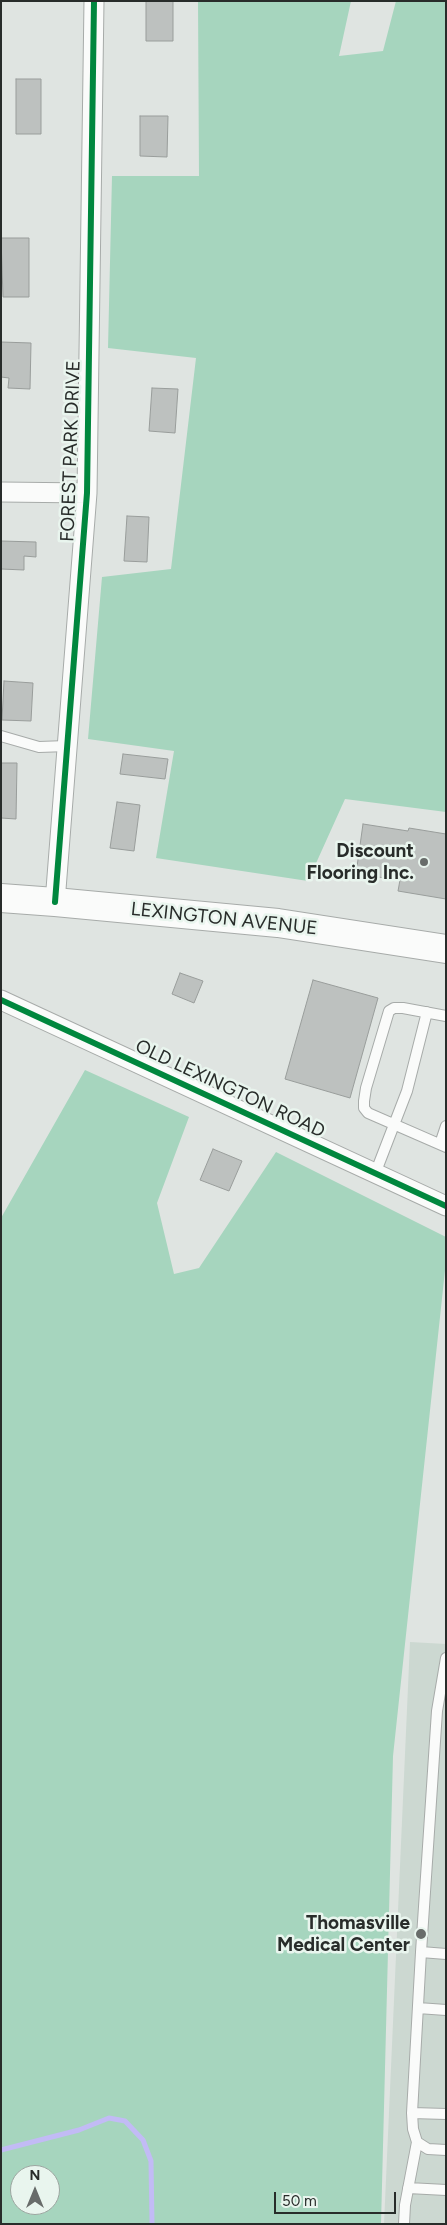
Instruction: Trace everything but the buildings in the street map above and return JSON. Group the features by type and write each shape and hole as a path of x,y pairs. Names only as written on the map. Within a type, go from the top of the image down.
{"main road":[{"name":"LEXINGTON AVENUE","path":"1,898 278,923 446,949"}],"street":[{"name":"FOREST PARK DRIVE","path":"55,902 87,494 94,1"},
{"path":"1,492 87,494"},
{"name":"OLD LEXINGTON ROAD","path":"1,1000 446,1206"}],"lane":[{"path":"1,736 39,747 67,746"},
{"path":"446,1016 403,1008 394,1008 389,1011 366,1088 364,1108 368,1113 443,1146 446,1126"},
{"path":"375,1174 407,1091 427,1012"},
{"path":"404,2224 408,2188 417,2142 413,2129 412,2113 421,1952 437,1710 446,1658"},
{"path":"421,1952 446,1954"},
{"path":"418,2008 446,2010"},
{"path":"412,2113 446,2114"},
{"path":"417,2142 428,2149 446,2150"},
{"path":"408,2188 446,2190"}],"shaded area":[{"name":"Thomasville Medical Center","path":"410,1642 446,1644 446,2224 384,2224"}],"green space":[{"path":"198,1 351,1 339,56 383,51 396,1 446,1 446,812 345,799 308,881 156,858 174,751 88,739 102,577 171,569 196,358 108,348 112,176 199,176"},
{"path":"85,1070 189,1117 157,1203 174,1274 199,1268 276,1152 446,1237 446,1261 393,1756 381,2224 1,2224 1,1218"}],"waterway":[{"path":"1,2150 79,2130 109,2118 125,2121 143,2140 151,2161 152,2224"}],"cycle path":[{"path":"55,902 87,493 94,1"},
{"path":"1,1000 446,1206"}],"place":[{"name":"Discount Flooring Inc.","path":"424,862"},
{"name":"Thomasville Medical Center","path":"421,1934"}]}
